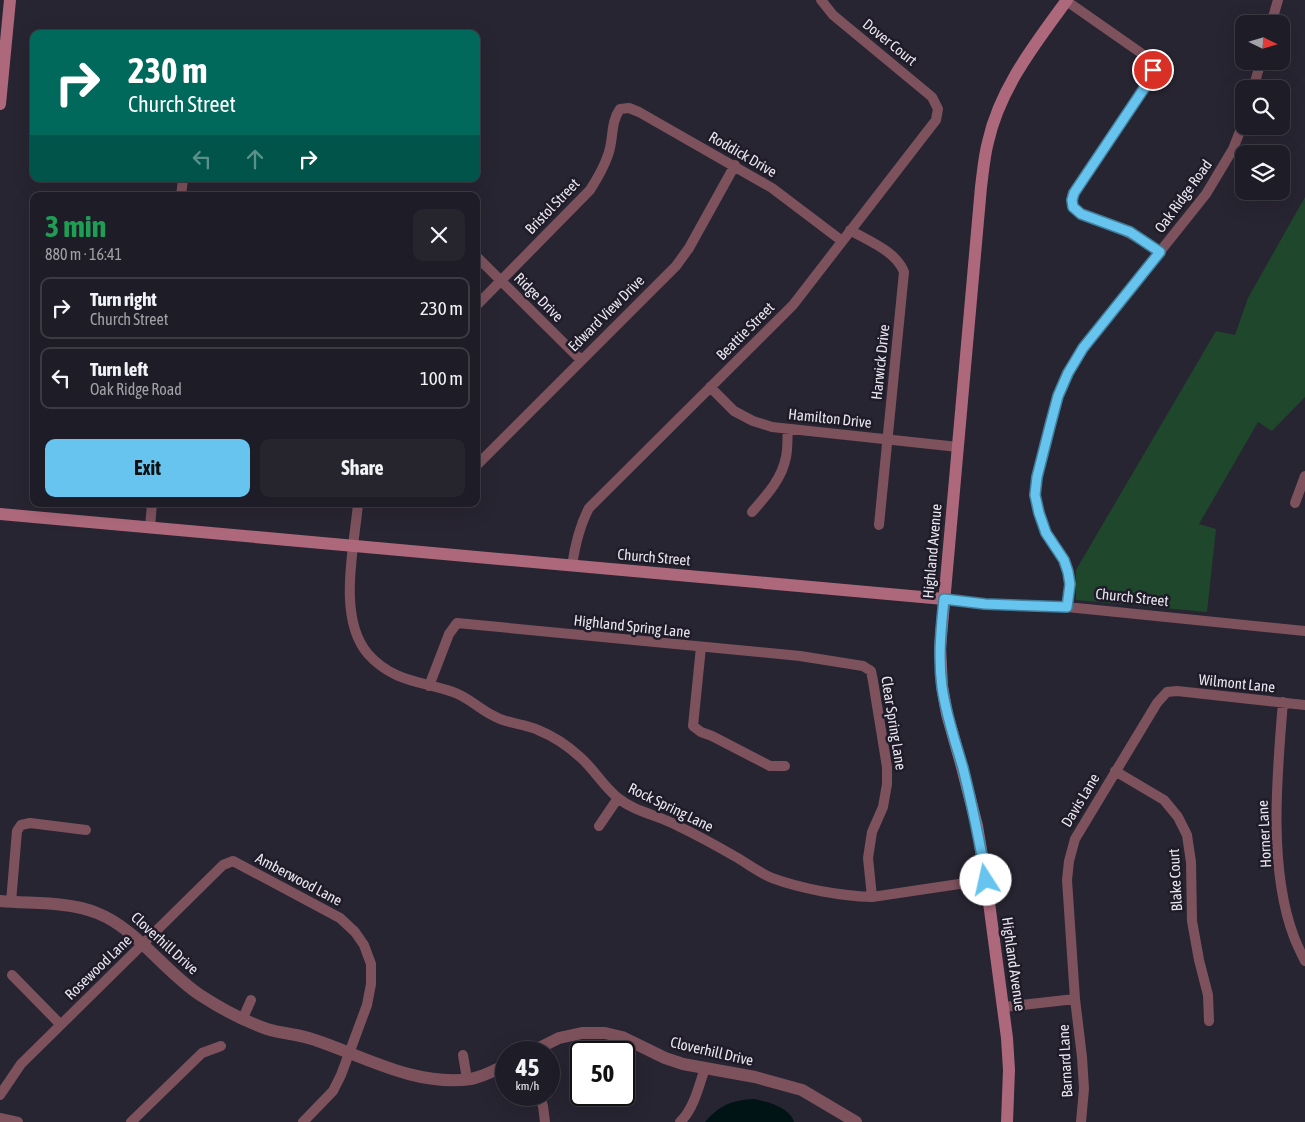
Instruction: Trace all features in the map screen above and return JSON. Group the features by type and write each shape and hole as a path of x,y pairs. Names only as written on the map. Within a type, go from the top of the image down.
{"main road":[{"path":"0,104 10,0"},
{"name":"Highland Avenue","path":"1007,1122 1008,1070 1004,1007 977,826 947,714 942,686 940,648 981,187 988,141 997,112 1012,79 1066,0"},
{"name":"Church Street","path":"0,514 944,599"}],"street":[{"name":"Dover Court","path":"821,0 833,16 932,97 938,109"},
{"path":"1066,0 1151,61 1153,70 1149,81 1074,193 1073,207 1081,214 1130,232 1160,252"},
{"path":"1274,15 1278,0"},
{"name":"Roddick Drive","path":"620,109 630,108 639,112 735,166 772,188 842,241"},
{"name":"Bristol Street","path":"480,302 590,190 600,174 609,153 614,116 620,109"},
{"name":"Beattie Street","path":"572,566 580,524 589,508 793,305 936,120 938,109"},
{"name":"Oak Ridge Road","path":"1067,607 1070,584 1068,572 1064,560 1046,533 1035,495 1037,477 1058,396 1068,373 1083,348 1206,194 1233,149 1238,135"},
{"name":"Edward View Drive","path":"480,462 676,266 689,248 735,166"},
{"name":"Harwick Drive","path":"850,230 893,256 901,264 904,272 879,525"},
{"name":"Ridge Drive","path":"480,260 581,360"},
{"name":"Hamilton Drive","path":"710,388 734,410 753,421 772,427 958,447"},
{"path":"752,512 767,495 781,472 786,457 788,429"},
{"path":"1295,503 1305,476"},
{"path":"150,527 152,507"},
{"path":"354,546 358,507"},
{"name":"Rock Spring Lane","path":"354,546 349,590 350,612 357,635 368,653 389,672 429,686 454,692 492,715 510,723 537,729 557,740 580,757 618,798 631,806 674,823 771,877 798,885 856,897 872,897 986,880"},
{"name":"Church Street","path":"944,599 985,604 1067,607 1305,631"},
{"name":"Highland Spring Lane","path":"429,686 449,634 457,623 701,648 800,656 863,666 871,671"},
{"path":"701,648 693,726 770,766 785,766"},
{"name":"Clear Spring Lane","path":"871,671 887,776 883,807 872,832 868,858 872,897"},
{"name":"Wilmont Lane","path":"1166,692 1305,705"},
{"name":"Davis Lane","path":"1075,999 1067,880 1069,861 1075,839 1157,702 1166,692"},
{"name":"Horner Lane","path":"1283,702 1277,774 1280,866 1285,905 1294,936 1305,961"},
{"name":"Blake Court","path":"1115,771 1164,800 1178,817 1187,835 1191,862 1192,921 1198,960 1208,994 1209,1021"},
{"path":"598,826 618,798"},
{"path":"6,901 16,831 21,825 30,823 86,830"},
{"name":"Amberwood Lane","path":"223,865 232,861 340,918 356,932 364,945 371,964 371,984 367,1005 341,1075 334,1090 303,1122"},
{"name":"Rosewood Lane","path":"0,1095 21,1064 223,865"},
{"name":"Cloverhill Drive","path":"6,901 71,906 96,912 117,922 176,976 200,995 267,1029 314,1039 349,1054 427,1079 467,1079 495,1069"},
{"path":"12,975 60,1024"},
{"path":"1004,1007 1075,999"},
{"name":"Barnard Lane","path":"1075,999 1084,1089 1081,1122"},
{"path":"243,1018 251,1000"},
{"name":"Cloverhill Drive","path":"553,1041 582,1033 605,1033 622,1037 665,1058 705,1068 755,1077 802,1090 856,1122"},
{"path":"131,1122 202,1053 221,1046"},
{"path":"463,1055 467,1079"},
{"path":"680,1122 698,1091 705,1068"},
{"path":"543,1106 545,1122"},
{"path":"0,1118 18,1122"}],"green space":[{"path":"1305,197 1305,397 1272,431 1258,422 1199,524 1216,529 1207,612 1076,600 1076,570 1216,331 1235,335 1248,298"}],"shaded area":[{"path":"754,1099 783,1109 788,1112 794,1122 705,1122 716,1111 727,1104"}],"route":[{"path":"986,880 977,826 947,714 942,686 940,648 944,599 985,604 1067,607 1070,584 1068,572 1064,560 1046,533 1035,495 1037,477 1050,426 1058,396 1068,373 1083,348 1160,252 1130,232 1081,214 1073,207 1072,200 1074,193 1149,81 1153,70"}]}
